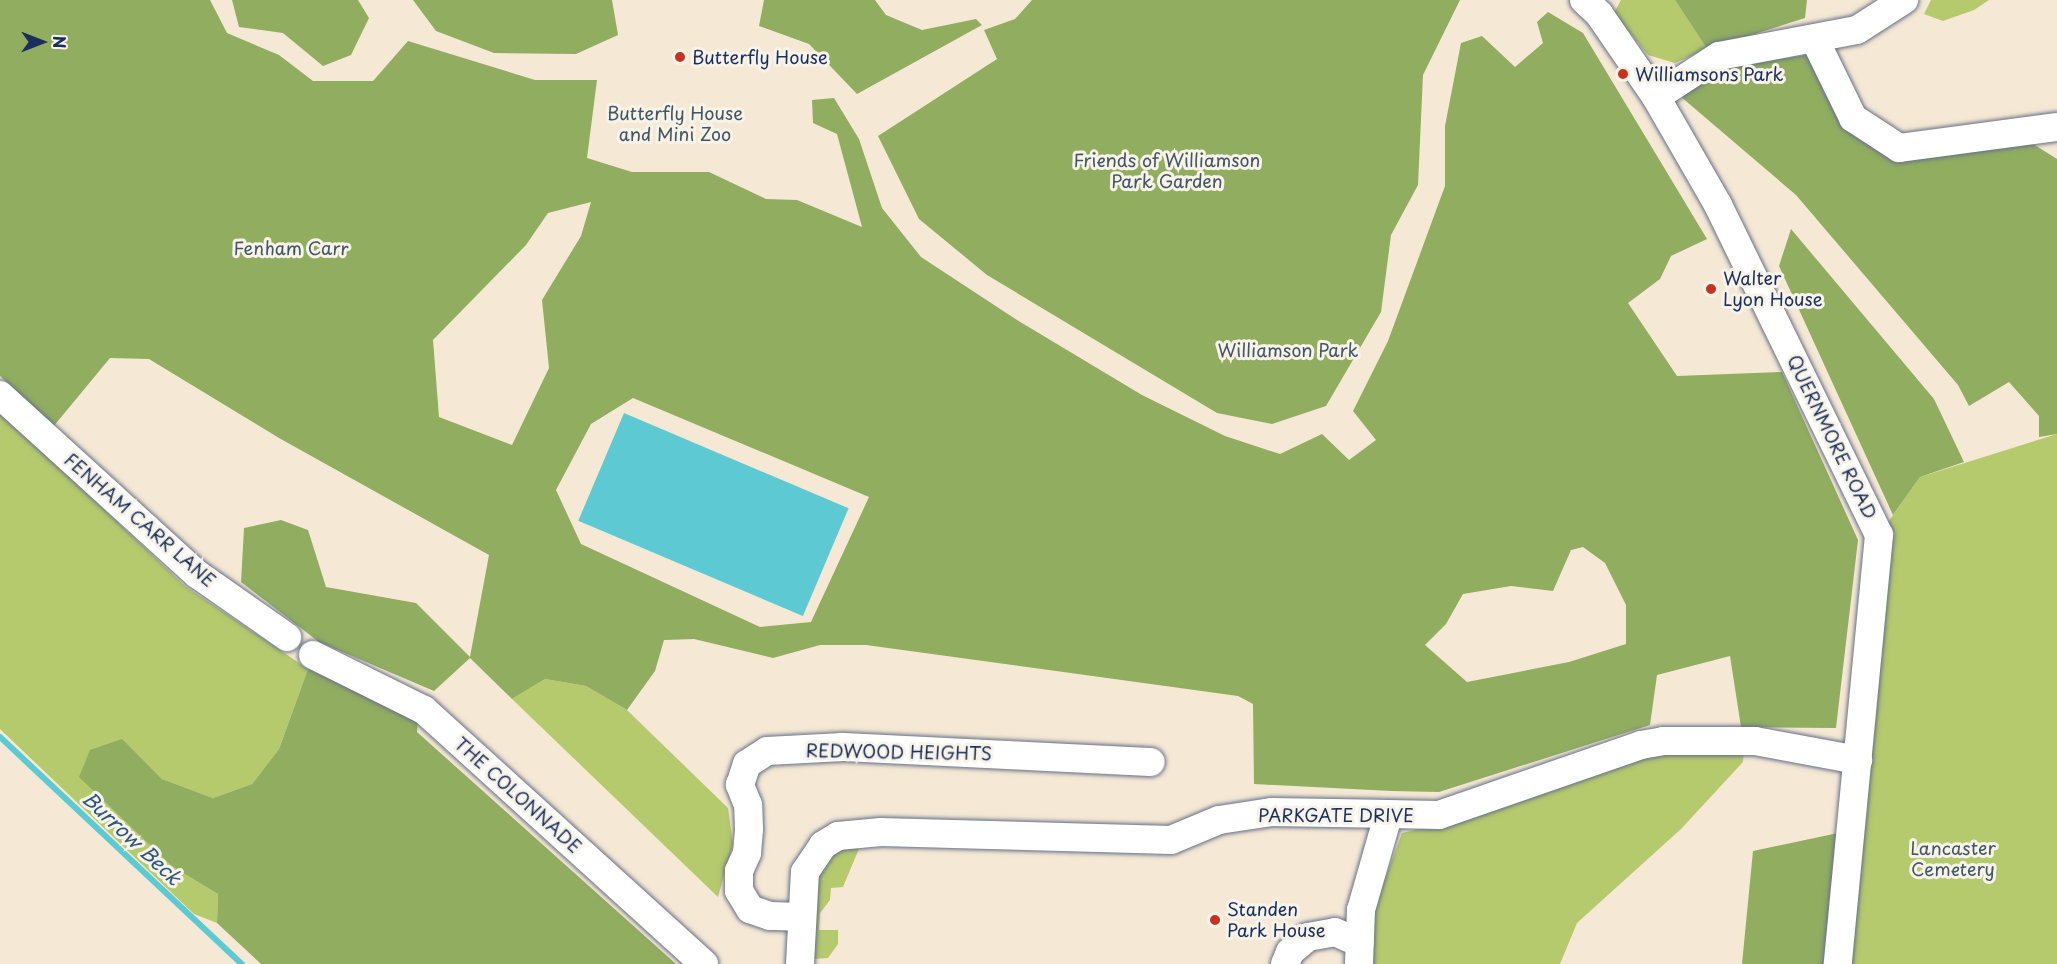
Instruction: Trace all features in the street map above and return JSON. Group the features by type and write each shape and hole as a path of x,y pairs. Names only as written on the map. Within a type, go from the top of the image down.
{"street":[{"name":"QUERNMORE ROAD","path":"1584,0 1599,14 1656,97 1718,205 1880,535 1838,964"},
{"path":"1656,97 1719,56 1815,40 1857,30 1904,0"},
{"path":"1815,40 1853,118 1899,148 2057,127"},
{"name":"FENHAM CARR LANE","path":"0,395 197,574 287,637"},
{"name":"THE COLONNADE","path":"314,655 424,710 704,964"},
{"name":"PARKGATE DRIVE","path":"800,964 805,872 823,846 838,836 881,832 1171,840 1219,820 1272,812 1388,816 1438,815 1641,745 1663,741 1755,741 1858,760"},
{"name":"REDWOOD HEIGHTS","path":"802,917 770,916 750,909 739,891 739,871 747,853 749,829 748,805 740,785 747,765 767,751 843,747 1151,762"},
{"path":"1360,954 1361,910 1388,816"},
{"path":"1285,964 1290,952 1308,937 1335,932 1360,954"}],"green space":[{"name":"Fenham Carr","path":"0,0 210,0 227,33 279,55 313,81 373,81 408,41 535,80 597,80 587,158 632,172 709,172 766,199 797,200 862,227 837,134 813,123 812,100 834,98 859,139 882,208 921,257 1017,320 1142,395 1225,436 1280,454 1322,434 1349,460 1376,440 1353,411 1388,341 1445,186 1445,126 1461,43 1482,36 1515,67 1543,43 1537,22 1548,12 1583,33 1707,239 1671,256 1660,279 1628,303 1677,376 1782,372 1858,540 1836,728 1741,727 1730,656 1657,675 1650,725 1439,792 1391,791 1254,784 1253,704 1238,696 866,645 820,645 773,658 694,639 664,640 655,671 627,710 586,686 545,679 512,699 470,658 434,691 319,642 241,582 244,528 281,520 308,530 326,587 416,603 470,657 489,555 279,438 149,359 110,358 53,427 0,376","holes":["591,202 581,236 542,300 549,368 512,445 439,417 433,340 526,245 548,213","633,398 869,497 811,622 760,627 581,544 556,490 591,424","1583,547 1605,563 1626,605 1626,644 1569,662 1467,682 1425,645 1446,624 1463,594 1511,586 1553,591 1571,550"]},
{"path":"232,0 358,0 369,18 351,55 323,66 283,33 239,27"},
{"path":"413,0 612,0 618,35 576,54 494,53 436,31"},
{"path":"764,0 875,0 886,15 922,30 976,19 982,25 857,94 809,44 759,26"},
{"path":"1032,0 1460,0 1423,75 1418,185 1391,235 1381,312 1326,406 1272,424 1217,413 987,275 919,219 878,136 997,59 984,30 1015,19"},
{"path":"1621,0 1675,0 1707,49 1675,63 1648,55 1614,13"},
{"path":"1675,0 1807,0 1805,18 1707,49"},
{"path":"1931,0 1989,0 1974,10 1943,21 1924,14"},
{"path":"1813,54 1894,154 2027,140 2057,159 2057,434 2039,437 2039,416 2009,382 1969,406 1958,385 1796,195 1680,96 1726,67"},
{"path":"1791,229 1934,399 1964,462 1920,477 1893,515 1779,266"},
{"path":"0,411 185,586 308,669 279,749 252,784 213,798 162,779 121,739 173,867 218,894 217,923 194,914 0,729"},
{"name":"Lancaster Cemetery","path":"2057,434 2057,964 1838,964 1879,535 1920,477"},
{"path":"308,669 418,719 417,732 676,964 261,964 217,923 218,894 173,867 79,777 90,750 122,739 162,779 213,798 252,784 279,749"},
{"path":"545,679 586,686 627,710 728,808 733,844 718,897 512,699"},
{"path":"1659,749 1744,750 1743,762 1681,829 1577,923 1560,964 1373,964 1373,912 1402,833 1467,818"},
{"path":"1838,833 1825,964 1742,964 1753,851"},
{"path":"861,844 843,887 831,888 830,900 820,913 819,930 838,930 838,944 828,958 814,959 817,876 836,851"}],"water":[{"path":"624,413 849,508 803,616 578,521"}],"waterway":[{"name":"Burrow Beck","path":"0,737 242,964"}],"place":[{"name":"Butterfly House","path":"680,57"},
{"name":"Williamsons Park","path":"1623,74"},
{"name":"Walter Lyon House","path":"1711,289"},
{"name":"Standen Park House","path":"1215,920"}],"park label":[{"name":"Butterfly House and Mini Zoo","path":"675,124"},
{"name":"Friends of Williamson Park Garden","path":"1167,171"},
{"name":"Williamson Park","path":"1288,350"}]}
